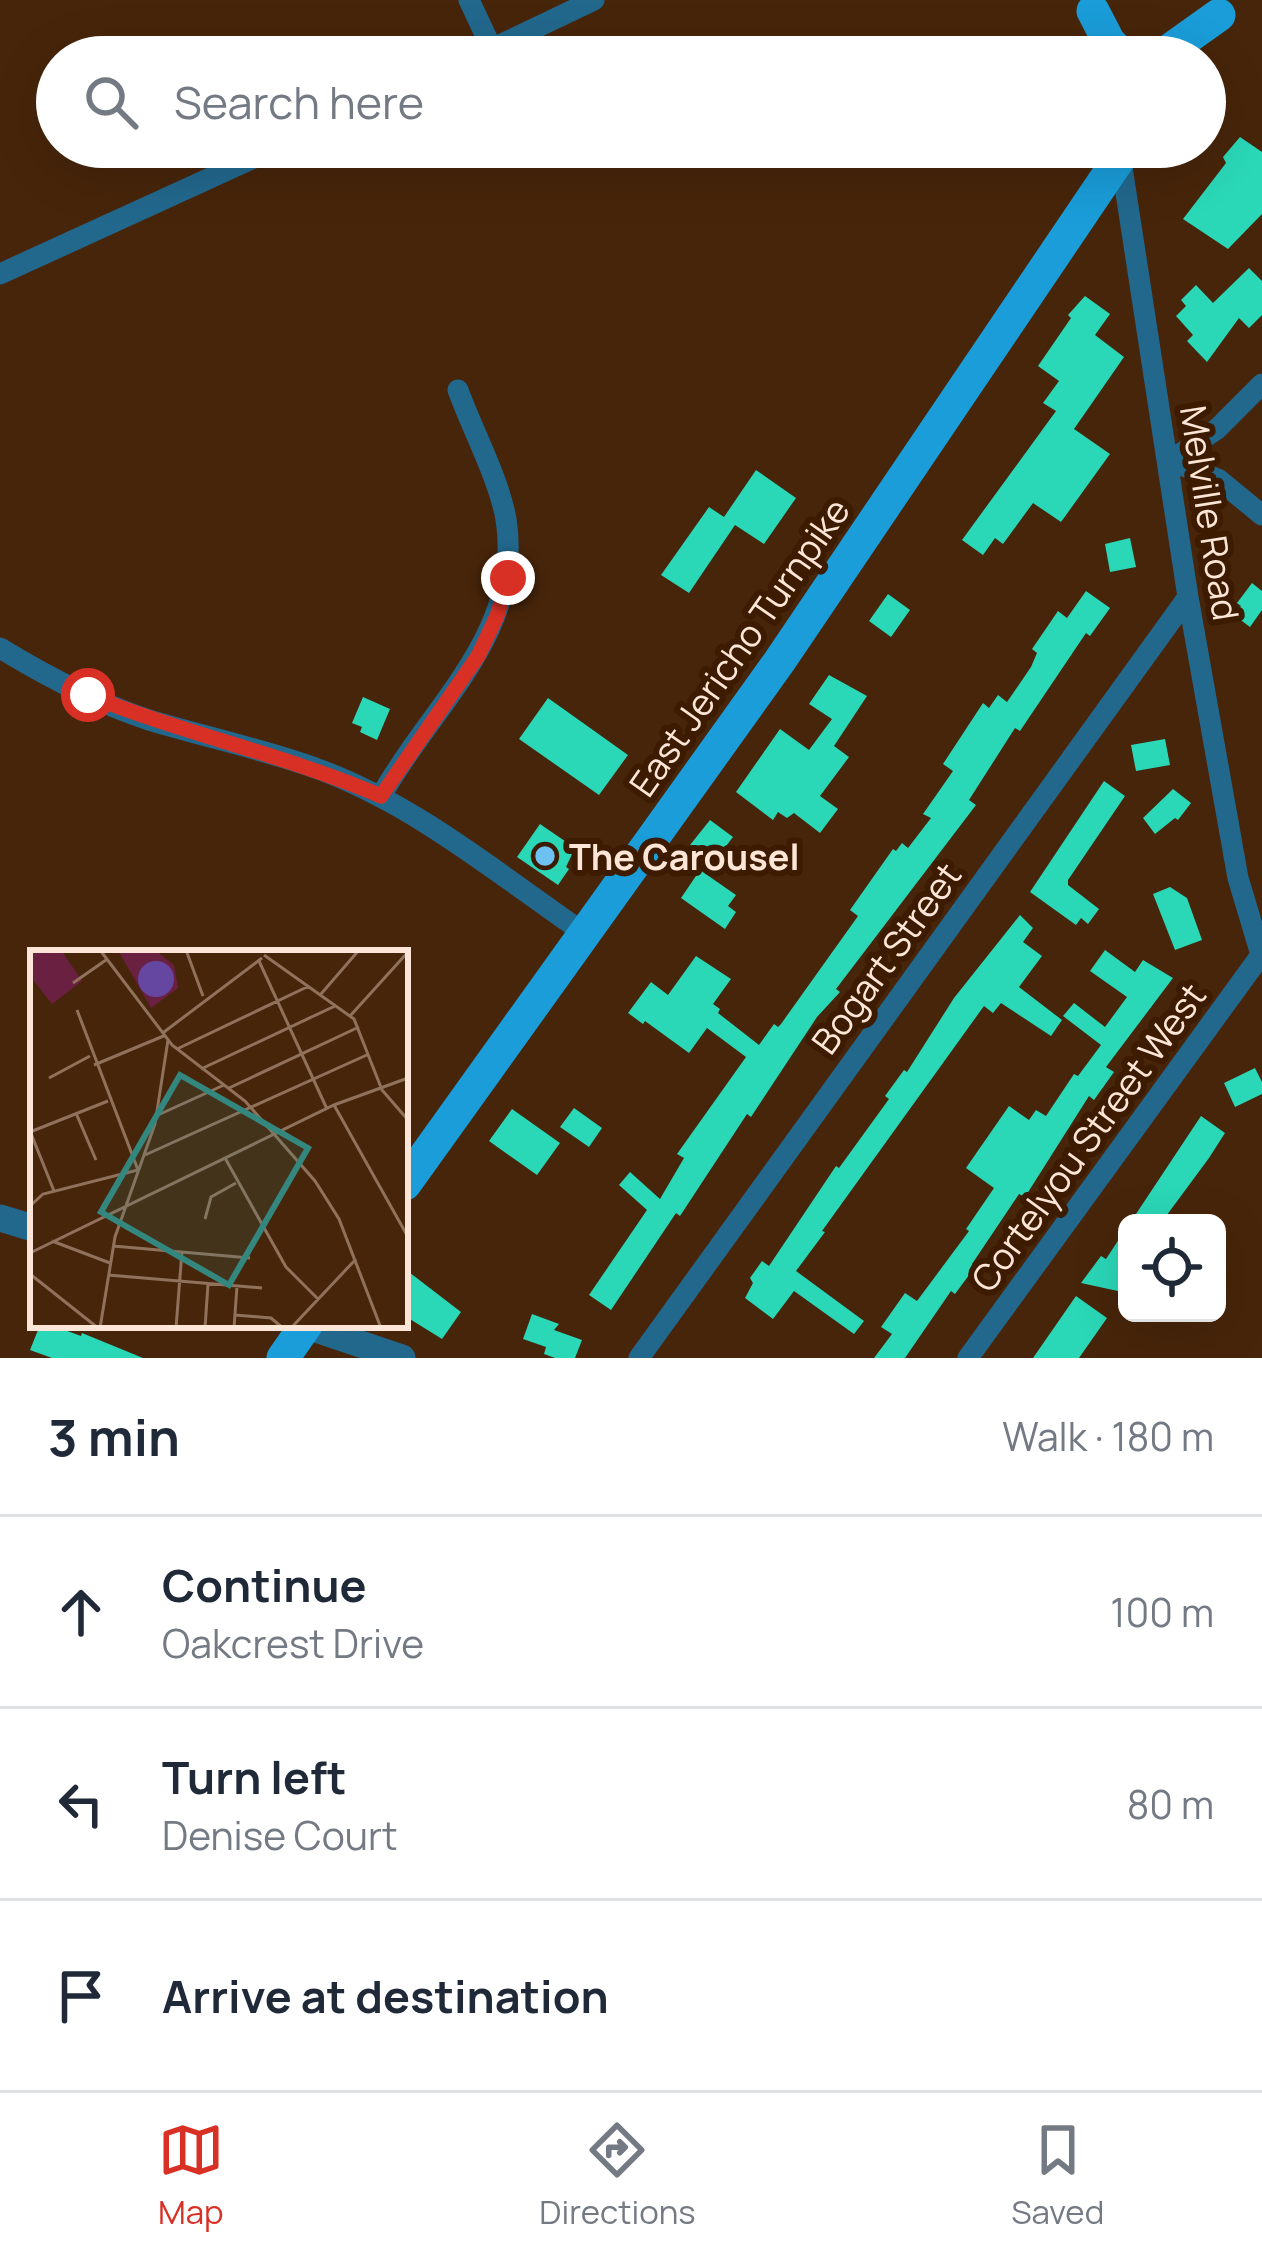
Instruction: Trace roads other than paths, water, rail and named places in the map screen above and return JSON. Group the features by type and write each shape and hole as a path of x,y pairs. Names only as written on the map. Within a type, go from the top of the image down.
{"main road":[{"path":"1091,5 1106,36"},
{"path":"1187,36 1224,8"},
{"path":"1203,36 1224,8"},
{"name":"East Jericho Turnpike","path":"408,1180 779,662 1110,168"},
{"path":"283,1358 303,1328"}],"street":[{"path":"469,0 479,36"},
{"path":"519,36 594,0"},
{"path":"1091,5 1098,36"},
{"path":"0,274 232,168"},
{"name":"Melville Road","path":"1125,168 1188,597 1238,878 1262,956"},
{"path":"1170,461 1216,429 1262,384"},
{"path":"381,796 478,656 508,578 505,515 458,390"},
{"path":"1170,461 1218,479 1262,515"},
{"name":"Bogart Street","path":"640,1358 1188,597"},
{"path":"0,648 88,695 144,718 317,769 381,796 584,933"},
{"name":"Cortelyou Street West","path":"968,1358 1262,956"},
{"path":"0,1218 30,1227"},
{"path":"314,1328 402,1358"}],"place":[{"name":"The Carousel","path":"545,856"}]}
